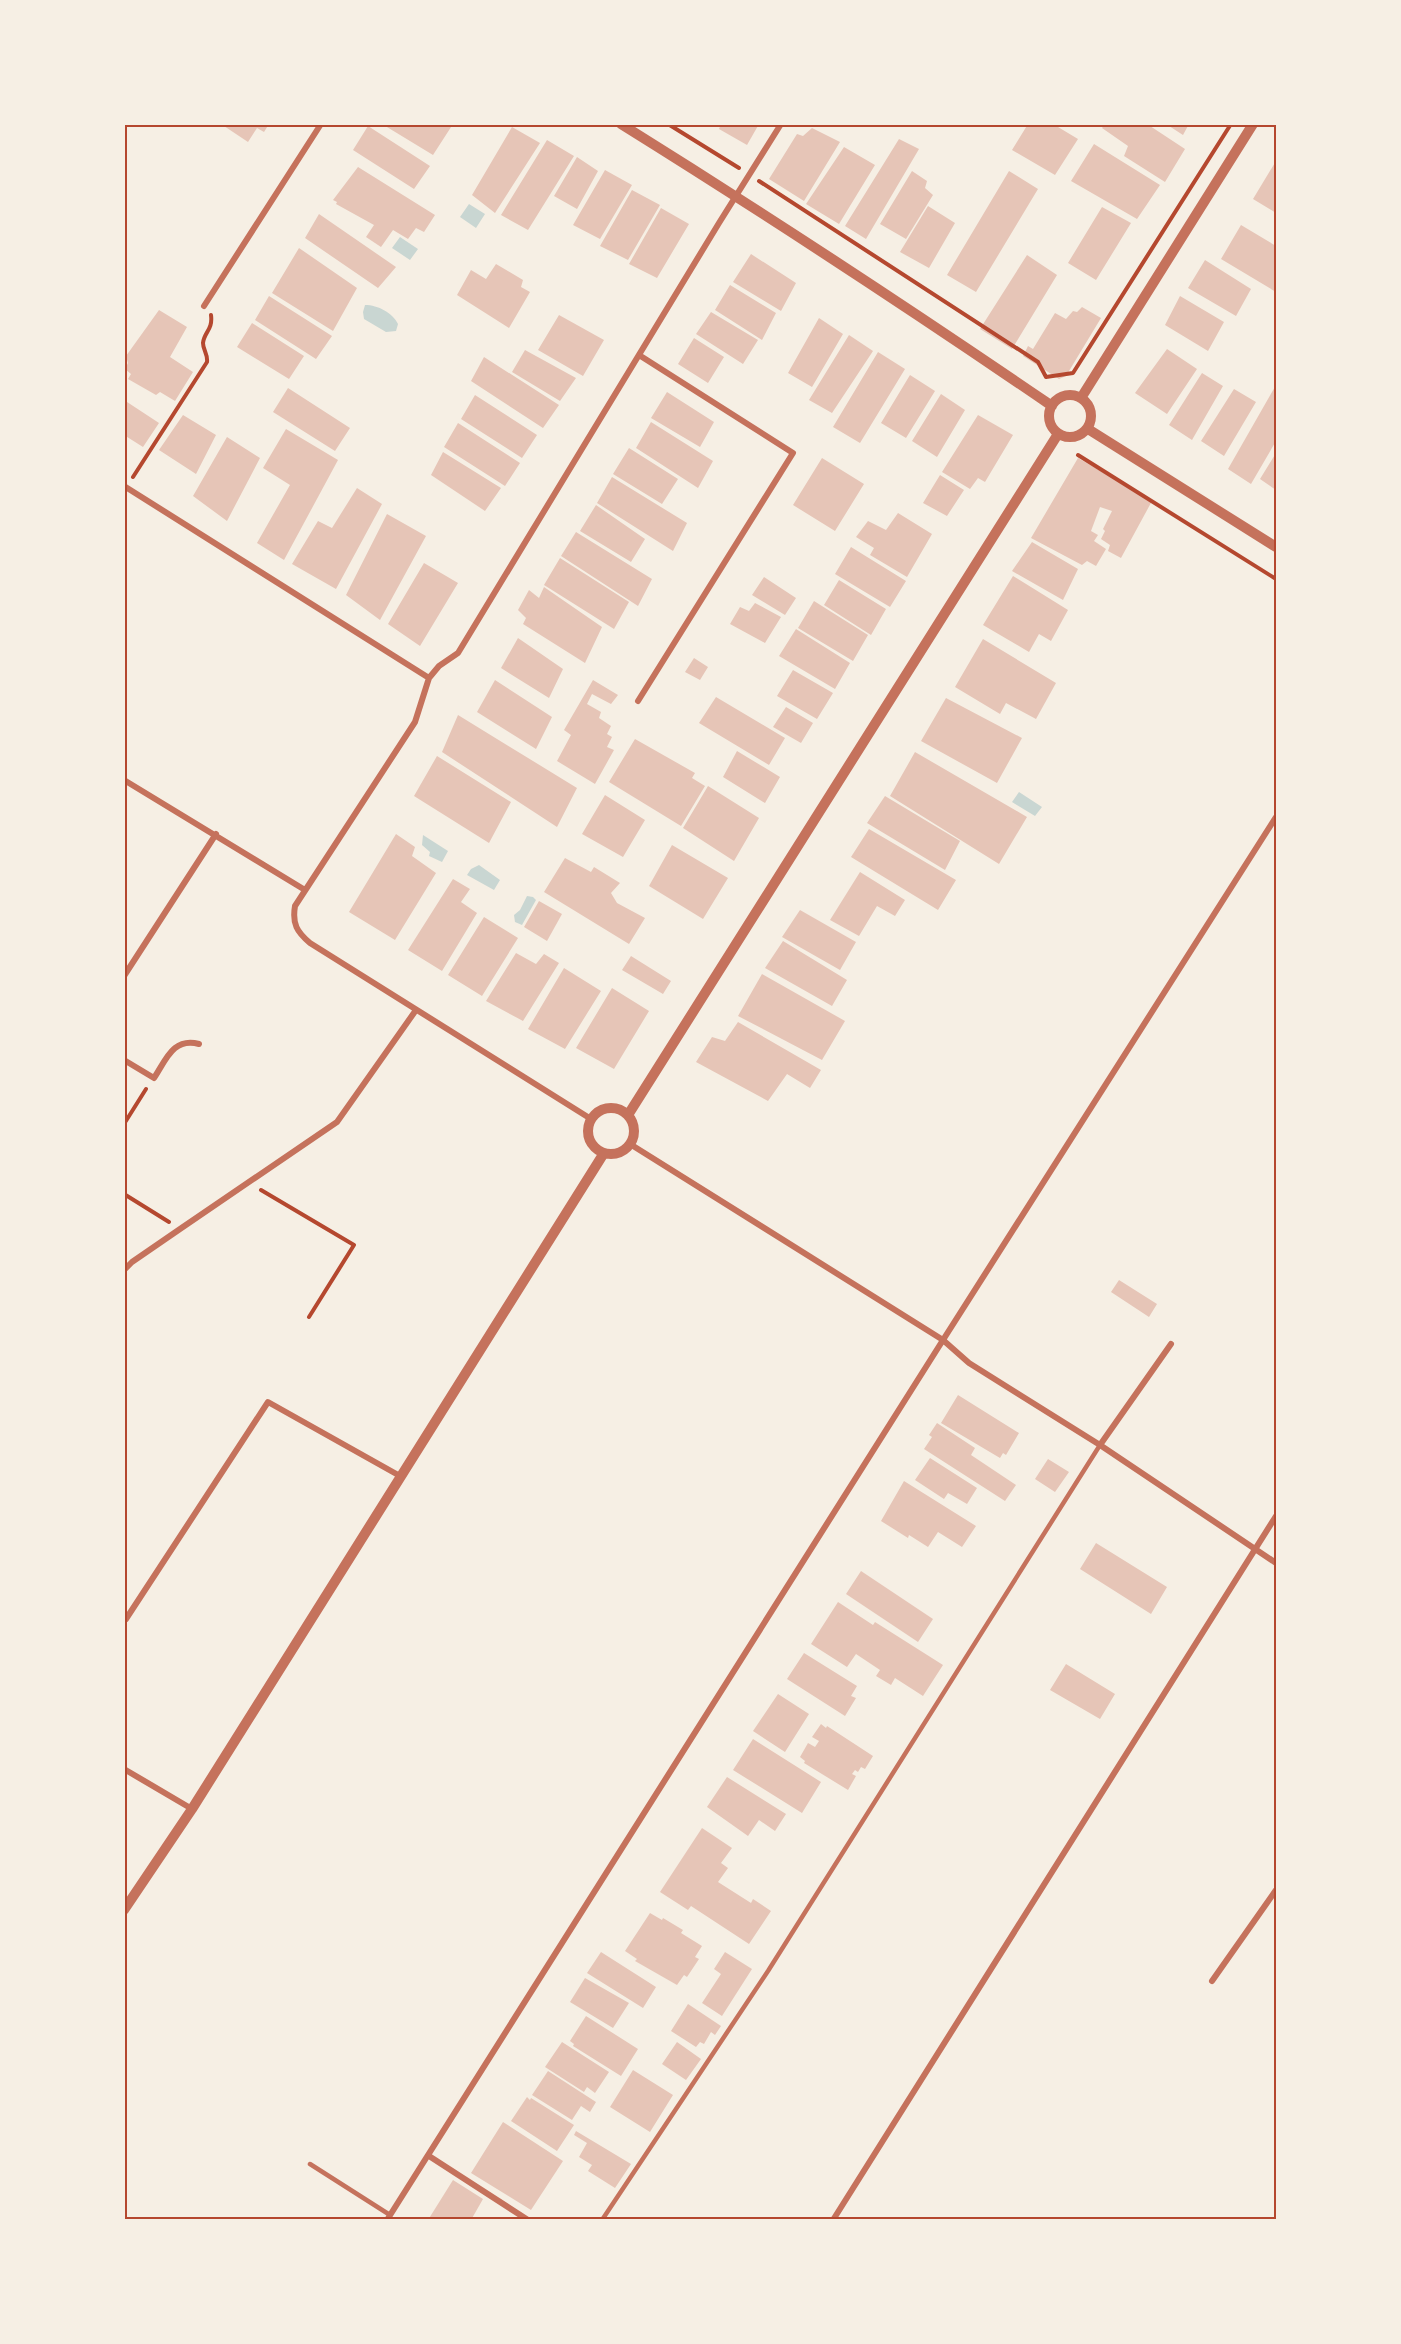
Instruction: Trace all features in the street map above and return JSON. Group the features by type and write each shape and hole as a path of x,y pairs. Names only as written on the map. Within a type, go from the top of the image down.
{"street":[{"path":"204,306 321,124"},
{"path":"621,124 736,195 910,309 1052,406"},
{"path":"591,1119 310,943 299,934 294,924 295,906 415,722 429,678 439,666 458,654 781,124"},
{"path":"1081,398 1253,124"},
{"path":"639,355 793,453 639,701"},
{"path":"1073,395 1081,398 1090,409 1092,416 1088,429 1074,437 1058,434 1050,421 1052,406 1058,399 1065,396 1073,395"},
{"path":"1088,429 1276,547"},
{"path":"628,1115 1058,434"},
{"path":"126,487 429,678"},
{"path":"124,780 305,890"},
{"path":"389,2217 1276,817"},
{"path":"124,976 216,834"},
{"path":"124,1270 132,1262 337,1122 416,1010"},
{"path":"124,1060 154,1078 175,1047 189,1041 199,1044"},
{"path":"608,1108 615,1108 628,1115 634,1129 630,1144 618,1153 604,1153 592,1145 589,1138 591,1119 608,1108"},
{"path":"630,1144 943,1340 969,1363 1100,1445 1276,1563"},
{"path":"124,1910 192,1809 604,1153"},
{"path":"1100,1445 1171,1344"},
{"path":"126,1619 268,1402 400,1476"},
{"path":"833,2220 1276,1516"},
{"path":"124,1769 192,1809"},
{"path":"1212,1981 1276,1890"},
{"path":"429,2156 528,2220"}],"lane":[{"path":"602,2220 768,1971 1100,1445"},
{"path":"310,2164 389,2217"}],"path":[{"path":"668,124 739,168"},
{"path":"758,181 1038,362 1046,377 1073,373 1230,124"},
{"path":"126,487 207,362 208,354 203,347 203,341 212,325 211,314 204,306"},
{"path":"1078,455 1276,579"},
{"path":"124,1124 154,1078"},
{"path":"248,1182 354,1245 309,1317"},
{"path":"124,1194 180,1229"}],"shaded area":[{"path":"469,204 485,214 476,228 460,217"},
{"path":"400,237 418,249 410,260 392,248"},
{"path":"365,305 375,306 389,313 398,324 396,331 386,332 364,319"},
{"path":"1019,792 1042,807 1035,816 1012,802"},
{"path":"423,835 448,851 442,862 429,856 430,852 422,845"},
{"path":"479,865 500,880 494,890 467,875 471,869"},
{"path":"527,896 536,900 522,925 515,922 514,915 520,910"}],"building":[{"path":"221,124 269,124 264,132 257,128 248,142"},
{"path":"382,124 453,124 433,155"},
{"path":"721,124 759,124 747,145 719,129"},
{"path":"1028,124 1053,124 1078,139 1055,175 1012,150"},
{"path":"1105,124 1147,124 1185,149 1165,182 1124,156 1128,146 1102,128"},
{"path":"1166,124 1189,124 1183,135"},
{"path":"368,126 430,166 414,189 353,150"},
{"path":"512,127 540,143 495,213 472,195"},
{"path":"812,128 840,142 804,201 769,179 797,134 803,136"},
{"path":"899,139 919,149 866,239 845,226"},
{"path":"547,140 574,156 528,230 501,215"},
{"path":"1094,144 1160,185 1137,219 1071,181"},
{"path":"844,147 875,165 839,224 806,204"},
{"path":"577,157 598,171 577,209 554,196"},
{"path":"1276,161 1276,213 1253,199"},
{"path":"358,167 435,215 424,232 416,228 408,239 393,230 381,247 366,237 374,225 336,204 337,202 333,200"},
{"path":"605,170 632,185 600,239 573,225"},
{"path":"912,171 927,181 925,188 933,195 906,239 880,224"},
{"path":"1009,171 1038,189 976,292 947,275"},
{"path":"632,190 660,205 628,260 600,246"},
{"path":"928,206 955,223 929,268 900,252"},
{"path":"1102,207 1131,223 1096,280 1068,263"},
{"path":"661,208 689,224 657,278 629,264"},
{"path":"319,214 396,267 378,288 305,238"},
{"path":"1241,225 1276,246 1276,292 1221,259"},
{"path":"299,248 357,288 333,331 272,293"},
{"path":"751,254 796,283 781,311 733,282"},
{"path":"1027,255 1057,275 1012,349 980,329"},
{"path":"1205,260 1251,289 1236,316 1188,288"},
{"path":"496,264 523,280 521,287 530,292 509,328 457,295 471,270 486,279"},
{"path":"730,285 776,313 762,340 715,310"},
{"path":"269,296 332,336 316,359 255,320"},
{"path":"1180,296 1224,322 1208,351 1165,325"},
{"path":"1082,307 1101,318 1066,376 1059,379 1023,356 1028,346 1033,349 1055,313 1066,319 1073,311 1077,312"},
{"path":"159,310 187,327 170,357 193,372 175,401 160,392 156,395 128,379 131,374 125,369 128,363 126,356"},
{"path":"711,312 758,340 743,364 696,334"},
{"path":"559,315 604,340 583,376 538,350"},
{"path":"819,318 843,334 812,387 788,373"},
{"path":"252,323 304,356 289,379 237,347"},
{"path":"849,335 873,351 832,413 809,400"},
{"path":"694,338 724,357 708,383 678,364"},
{"path":"1167,349 1197,369 1167,414 1135,393"},
{"path":"525,350 576,378 560,401 512,372"},
{"path":"878,352 905,369 860,443 833,427"},
{"path":"484,357 559,405 543,428 471,381"},
{"path":"1202,373 1223,386 1192,440 1169,425"},
{"path":"910,375 935,391 906,438 881,423"},
{"path":"1276,385 1276,441 1251,484 1228,469"},
{"path":"288,388 350,428 335,451 273,412"},
{"path":"1234,389 1256,402 1224,456 1201,441"},
{"path":"667,392 714,422 700,447 651,418"},
{"path":"941,394 965,410 937,457 912,441"},
{"path":"475,395 537,435 522,458 461,419"},
{"path":"124,400 159,423 143,447 124,435"},
{"path":"183,415 216,435 196,474 159,450"},
{"path":"978,415 1013,435 985,482 978,478 970,489 942,472"},
{"path":"651,422 713,461 698,488 636,448"},
{"path":"458,423 520,463 505,486 444,447"},
{"path":"286,429 338,460 284,560 257,543 290,485 263,468"},
{"path":"227,437 260,458 227,521 193,496"},
{"path":"629,448 678,479 662,504 613,474"},
{"path":"443,452 501,488 485,511 431,475"},
{"path":"1276,453 1276,490 1260,479"},
{"path":"822,458 864,484 835,531 793,505"},
{"path":"1078,458 1152,501 1121,558 1108,551 1110,545 1101,539 1112,511 1100,507 1091,531 1098,535 1094,541 1106,549 1096,566 1087,561 1082,565 1031,538"},
{"path":"940,475 964,490 947,516 923,503"},
{"path":"612,477 687,523 673,551 597,503"},
{"path":"357,488 382,504 336,589 292,564 318,521 332,528"},
{"path":"596,505 645,539 631,562 580,531"},
{"path":"898,513 932,534 907,577 870,555 874,548 856,537 868,521 886,530"},
{"path":"387,514 426,536 380,620 346,595"},
{"path":"576,532 652,579 638,606 561,556"},
{"path":"1032,542 1078,569 1063,600 1012,571"},
{"path":"851,547 906,581 890,607 835,574"},
{"path":"560,558 629,602 614,629 544,585"},
{"path":"424,563 458,583 420,646 388,624"},
{"path":"1013,576 1068,610 1051,641 1039,634 1029,652 983,625"},
{"path":"764,577 796,598 785,615 752,595"},
{"path":"839,580 886,609 871,635 824,605"},
{"path":"544,587 602,627 585,663 523,624 526,618 518,610 529,590 539,598"},
{"path":"814,601 868,635 853,661 798,628"},
{"path":"755,603 781,617 765,643 730,624 740,607 749,611"},
{"path":"796,629 850,663 835,689 779,656"},
{"path":"518,638 563,669 549,698 501,668"},
{"path":"983,639 1056,683 1036,719 1006,703 1000,714 955,687"},
{"path":"694,658 708,667 700,680 685,672"},
{"path":"793,670 833,693 817,719 777,696"},
{"path":"495,680 552,717 536,749 477,712"},
{"path":"593,680 618,695 611,704 592,694 587,704 601,712 599,718 611,726 607,734 612,737 607,747 614,750 595,784 557,761 571,735 564,730"},
{"path":"716,697 785,738 769,765 699,723"},
{"path":"946,698 1022,738 997,783 921,741"},
{"path":"786,707 813,723 801,743 773,727"},
{"path":"458,715 577,788 557,827 442,752"},
{"path":"635,739 695,773 692,778 705,786 681,826 609,782"},
{"path":"737,751 780,777 765,803 723,777"},
{"path":"915,752 1027,817 999,864 890,796"},
{"path":"437,756 511,802 489,843 414,796"},
{"path":"708,786 759,818 734,861 683,828"},
{"path":"605,795 645,820 623,857 582,834"},
{"path":"885,796 960,841 945,870 867,823"},
{"path":"869,829 956,880 938,910 851,857"},
{"path":"396,834 415,847 412,856 436,873 395,940 349,912"},
{"path":"672,845 728,878 703,919 649,886"},
{"path":"565,858 591,872 594,867 620,883 611,893 617,903 645,918 629,944 544,892"},
{"path":"860,872 905,900 895,916 877,906 859,936 830,920"},
{"path":"453,879 470,889 461,902 477,913 442,971 408,950"},
{"path":"539,901 562,914 547,941 524,927"},
{"path":"800,910 856,942 840,970 782,937"},
{"path":"484,917 518,938 482,996 448,975"},
{"path":"783,941 847,980 832,1006 765,968"},
{"path":"516,953 536,964 544,954 559,963 523,1021 486,1001"},
{"path":"631,956 671,981 663,994 622,970"},
{"path":"564,968 601,991 565,1049 528,1029"},
{"path":"762,974 845,1021 822,1060 738,1016"},
{"path":"612,988 649,1011 614,1069 576,1048"},
{"path":"738,1022 821,1070 810,1088 787,1074 768,1101 696,1062 712,1037 725,1041"},
{"path":"1119,1280 1157,1304 1149,1317 1111,1292"},
{"path":"958,1395 1019,1433 1006,1455 1003,1453 1000,1458 941,1423"},
{"path":"937,1423 975,1448 971,1455 1016,1485 1005,1501 924,1449"},
{"path":"930,1458 977,1488 967,1504 948,1493 944,1499 915,1480"},
{"path":"1048,1459 1069,1472 1055,1492 1035,1479"},
{"path":"904,1481 976,1526 962,1547 938,1532 928,1547 909,1535 908,1538 881,1521"},
{"path":"1096,1543 1167,1587 1151,1614 1080,1569"},
{"path":"861,1571 933,1619 918,1642 846,1594"},
{"path":"838,1602 873,1625 875,1622 943,1665 923,1696 895,1678 891,1685 876,1676 880,1670 856,1654 847,1667 811,1644"},
{"path":"804,1653 857,1686 851,1696 856,1698 845,1716 787,1679"},
{"path":"1066,1664 1115,1694 1100,1719 1050,1690"},
{"path":"778,1694 809,1714 785,1752 753,1731"},
{"path":"821,1724 873,1756 865,1769 861,1767 858,1772 855,1770 852,1774 856,1776 848,1790 804,1763 805,1761 800,1757 808,1743 815,1747 819,1741 812,1737"},
{"path":"753,1739 821,1782 802,1813 733,1770"},
{"path":"727,1777 786,1814 775,1831 759,1820 748,1836 707,1807"},
{"path":"702,1828 732,1848 721,1863 728,1868 718,1882 751,1903 753,1899 771,1911 749,1944 691,1906 688,1910 660,1892"},
{"path":"650,1913 683,1930 681,1933 702,1946 695,1957 699,1959 687,1977 684,1975 677,1985 635,1961 637,1959 625,1951"},
{"path":"601,1952 656,1987 643,2008 587,1973"},
{"path":"725,1952 752,1969 722,2016 702,2003 721,1974 714,1969"},
{"path":"585,1978 629,2003 613,2028 570,2002"},
{"path":"688,2004 721,2026 715,2035 711,2032 704,2044 700,2042 696,2047 671,2031"},
{"path":"586,2016 638,2049 621,2076 573,2046 574,2044 570,2041"},
{"path":"562,2042 609,2072 595,2093 587,2087 584,2092 545,2067"},
{"path":"677,2042 701,2059 686,2080 662,2064"},
{"path":"633,2070 673,2095 650,2132 610,2107"},
{"path":"548,2071 596,2102 590,2112 581,2106 572,2120 532,2095"},
{"path":"527,2097 574,2125 557,2151 511,2121"},
{"path":"503,2122 563,2161 531,2210 471,2173"},
{"path":"576,2131 631,2164 615,2188 588,2171 592,2165 579,2157 587,2143 574,2135"},
{"path":"453,2180 483,2199 471,2220 428,2220"}]}
